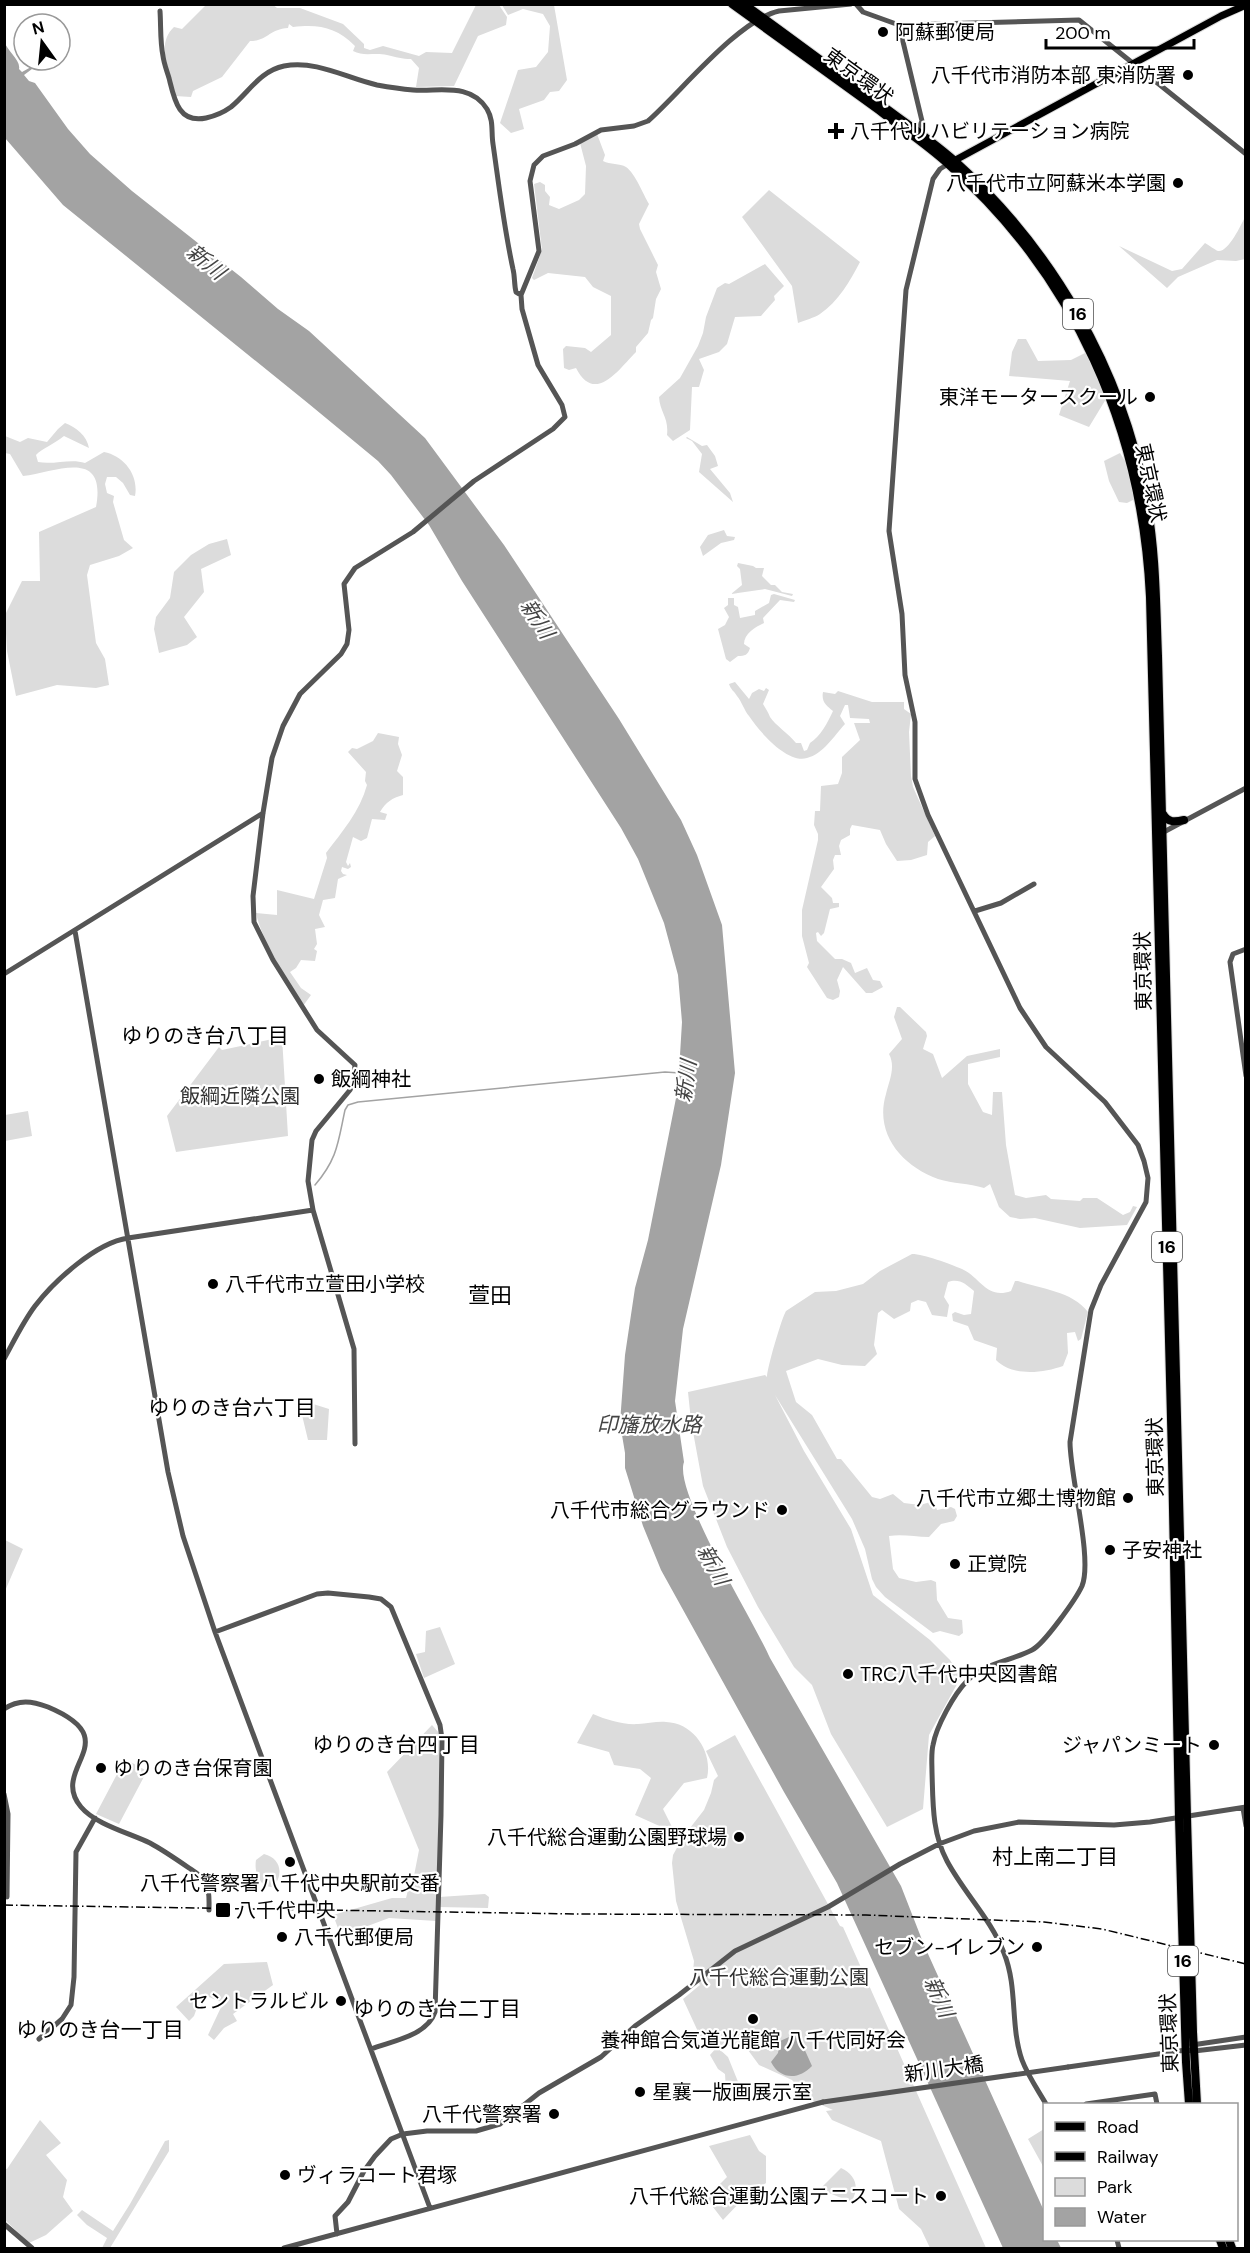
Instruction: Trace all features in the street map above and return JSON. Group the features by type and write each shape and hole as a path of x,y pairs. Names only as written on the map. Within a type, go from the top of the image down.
{"highway":[{"name":"東京環状","path":"732,4 760,20 917,131 1000,205 1054,274 1079,315 1104,364 1130,436 1145,492 1154,550 1162,813 1159,834"},
{"name":"東京環状","path":"744,4 760,20 951,162 1015,234 1058,292 1099,369 1126,443 1139,496 1148,556 1159,834 1183,1817 1191,2048 1189,2103"},
{"path":"1162,813 1172,822 1184,820"},
{"name":"東京環状","path":"1191,2048 1197,2103"}],"main road":[{"path":"951,162 1245,5"}],"street":[{"path":"355,1444 354,1349 343,1305 313,1210 308,1181 312,1140 316,1131 350,1090 355,1065 317,1030 273,960 254,922 253,896 263,813 272,758 283,726 303,690 341,654 347,644 349,630 344,584 357,566 419,527 472,483 553,429 566,417 562,405 538,365 522,309 521,295 539,251 531,181 537,160 601,130 634,126 648,121 704,65 760,20 779,11 851,4"},
{"path":"856,4 868,15 899,25 1079,20 1245,154"},
{"path":"160,11 163,57 174,100 178,108 191,118 205,118 221,114 265,74 295,65 318,66 377,85 410,90 459,89 482,102 493,124 492,136 500,205 514,274 514,286 516,292 521,295"},
{"path":"899,25 922,121 917,131"},
{"path":"951,162 940,169 933,179 906,290 889,531 902,614 905,675 915,722 915,779 928,815 1020,1008 1046,1047 1105,1102 1138,1145 1144,1161 1149,1189 1146,1202 1101,1285 1089,1321 1070,1433 1070,1461 1084,1550 1082,1584 1072,1602 1038,1646 981,1670 967,1681 954,1699 932,1746 933,1812 939,1844 957,1878 993,1929 1004,1953 1013,1987 1022,2060 1045,2103"},
{"path":"1159,834 1245,788"},
{"path":"4,974 263,813"},
{"path":"975,911 1001,903 1034,884"},
{"path":"75,931 168,1472 183,1536 215,1632 430,2208"},
{"path":"1245,949 1233,954 1230,962 1245,1076"},
{"path":"4,1359 27,1317 42,1297 105,1244 128,1238 313,1210"},
{"path":"215,1632 318,1594 381,1599 395,1613 440,1725 442,1739 441,1815 435,2012 430,2023 421,2031 371,2049"},
{"path":"4,1709 15,1704 33,1701 65,1714 78,1724 84,1734 86,1744 73,1780 74,1793 81,1807 95,1818 151,1844 202,1877 209,1893 209,1910"},
{"path":"4,1794 8,1814 8,1897"},
{"path":"337,2234 334,2216 348,2202 364,2171 384,2144 391,2139 403,2134 427,2131 476,2131 500,2124 539,2093 601,2057 634,2025 679,1995 735,1951 832,1905 900,1864 939,1844 974,1831 1019,1822 1098,1825 1183,1817 1244,1807 1245,1826"},
{"path":"39,2039 62,2019 71,2005 74,1977 76,1852 95,1818"},
{"path":"1191,2048 1245,2037"},
{"path":"1191,2048 1245,2045"},
{"name":"新川大橋","path":"286,2248 823,2102 1191,2048"},
{"path":"1093,2103 1155,2094 1157,2103"},
{"path":"4,2224 32,2248"}],"green space":[{"path":"272,4 277,8 300,8 343,24 364,44 364,48 370,50 383,46 419,56 426,52 452,53 476,5 499,5 507,17 506,25 478,36 454,86 416,87 419,68 411,59 383,54 357,53 353,51 355,46 348,40 327,28 293,27 289,24 288,28 250,41 222,77 193,91 191,97 175,96 165,51 168,34 174,27 182,29 206,5"},
{"path":"502,5 554,5 567,80 559,91 550,92 544,100 519,109 524,129 511,133 500,123 518,70 536,67 548,52 550,26 543,14 523,9 508,15"},
{"path":"597,134 605,155 603,161 624,166 629,170 649,204 639,224 658,265 656,272 661,289 656,299 648,333 636,347 636,352 607,380 599,384 591,384 583,379 576,368 569,370 564,368 563,349 566,346 585,348 591,352 611,335 611,296 593,287 585,277 548,273 534,280 532,278 542,250 534,184 540,182 545,185 545,191 550,197 549,205 559,209 579,200 585,194 586,166 580,143"},
{"path":"769,190 860,262 848,284 826,309 798,323 792,286 742,217"},
{"path":"1245,217 1245,259 1217,260 1178,277 1167,288 1119,246 1172,271 1182,269 1205,243 1218,251 1226,248"},
{"path":"765,264 784,286 774,296 775,300 761,316 735,317 727,344 719,352 699,359 704,370 699,387 692,387 690,430 673,441 667,435 667,424 659,397 680,378 698,346 717,288"},
{"path":"1018,339 1026,339 1038,361 1071,360 1087,352 1106,399 1089,427 1059,415 1070,381 1009,376 1012,352"},
{"path":"65,423 80,432 89,448 64,436 36,455 38,462 85,463 104,452 124,462 135,481 135,496 130,495 123,483 116,477 107,477 105,484 107,493 114,496 113,502 124,540 133,548 119,556 90,565 87,575 96,643 105,659 109,685 96,688 57,685 16,696 7,651 5,615 22,581 40,581 39,532 96,507 97,488 94,476 86,470 76,468 23,476 10,454 5,453 5,436 20,442 28,438 47,442"},
{"path":"687,437 702,446 707,445 715,456 718,466 710,469 730,493 733,502 699,472 702,454"},
{"path":"1120,453 1125,461 1135,499 1127,503 1119,502 1109,481 1104,461"},
{"path":"724,530 727,536 735,537 734,540 721,543 703,556 700,547 708,535"},
{"path":"227,539 231,555 201,569 204,592 184,617 197,637 187,645 159,653 154,629 156,617 170,598 174,572 191,555 209,544"},
{"path":"738,563 764,568 762,576 771,585 775,585 782,592 793,594 792,596 765,589 731,594 742,585"},
{"path":"771,595 795,600 794,602 780,600 763,618 764,623 748,634 744,640 744,644 750,648 747,654 738,656 730,662 726,659 718,629 725,625 729,617 724,608 728,605 728,598 734,598 734,605 738,607 740,618 755,615 755,611 769,603"},
{"path":"735,682 749,699 752,693 759,689 769,690 763,704 770,717 796,743 801,743 804,751 820,733 833,711 824,701 823,692 835,694 838,691 872,702 904,702 904,709 911,714 909,732 913,787 935,836 928,842 927,855 897,861 880,830 852,825 850,835 841,840 839,846 841,855 835,855 834,869 821,887 832,898 833,903 839,903 839,907 830,909 824,933 821,936 818,932 816,933 817,941 835,959 851,963 855,973 867,968 873,980 880,981 883,987 872,993 866,993 843,967 837,980 839,997 833,1000 827,998 807,967 809,963 802,936 802,910 818,840 814,825 815,811 820,811 821,786 838,784 842,773 842,757 860,740 854,723 870,723 869,719 850,718 848,705 845,705 840,716 845,724 823,749 813,756 799,759 782,751 759,730 729,684"},
{"path":"378,733 399,737 398,744 402,755 397,771 403,777 403,795 390,801 382,809 380,812 387,814 385,820 372,819 367,838 361,841 353,837 346,862 348,866 350,863 351,867 348,869 342,867 341,871 347,875 338,879 335,898 323,900 319,915 325,927 315,929 317,944 314,949 317,951 315,961 301,960 290,972 301,988 311,995 303,1006 270,948 256,913 277,915 277,890 314,899 327,858 326,853 355,812 367,785 366,772 348,752 352,748 357,749 373,741"},
{"path":"897,1007 900,1007 926,1032 923,1049 933,1054 942,1078 967,1056 1000,1049 1000,1057 968,1064 968,1084 983,1112 992,1115 993,1092 1002,1092 1006,1145 1015,1195 1026,1198 1046,1195 1051,1199 1080,1201 1083,1198 1097,1198 1123,1215 1130,1212 1133,1206 1137,1207 1127,1225 1080,1228 1035,1218 1010,1217 999,1207 990,1184 984,1188 938,1179 913,1166 903,1157 894,1147 888,1135 883,1109 892,1069 889,1054 902,1039 894,1017"},
{"name":"飯綱近隣公園","path":"282,1037 288,1136 176,1152 167,1116 219,1047 222,1050"},
{"path":"28,1111 32,1136 5,1141 5,1115"},
{"path":"912,1254 930,1257 962,1269 996,1292 1011,1291 1015,1281 1018,1281 1065,1295 1074,1299 1088,1312 1081,1339 1078,1341 1075,1332 1067,1333 1068,1353 1063,1366 1037,1372 1019,1371 996,1360 997,1348 974,1340 968,1326 953,1321 952,1314 955,1312 964,1315 971,1314 974,1291 962,1282 952,1281 948,1282 944,1297 949,1305 947,1317 932,1315 926,1302 918,1300 911,1303 910,1311 894,1319 882,1310 878,1313 874,1345 877,1354 865,1366 842,1365 818,1359 786,1371 796,1402 812,1415 837,1459 841,1459 872,1497 880,1499 893,1494 904,1503 920,1505 934,1501 937,1510 951,1507 955,1509 957,1516 954,1521 941,1524 929,1537 889,1536 893,1569 899,1578 916,1582 931,1580 936,1582 937,1600 948,1618 962,1620 963,1633 959,1636 940,1631 933,1633 885,1597 876,1587 865,1549 852,1519 775,1395 804,1451 851,1529 873,1595 930,1640 950,1660 961,1677 929,1735 923,1809 887,1827 831,1734 812,1685 794,1667 758,1607 727,1547 703,1486 688,1392 765,1375 767,1377 786,1311 815,1292 836,1291 863,1284 880,1271"},
{"path":"310,1403 329,1409 327,1440 308,1440 302,1415"},
{"path":"5,1540 23,1549 5,1591"},
{"path":"440,1627 455,1664 424,1678 416,1654 425,1652 426,1631"},
{"path":"593,1714 627,1724 663,1722 676,1724 693,1733 699,1741 707,1758 707,1778 684,1783 663,1809 672,1827 666,1829 635,1815 651,1778 640,1769 614,1765 609,1752 577,1743"},
{"path":"432,1725 439,1733 439,1897 485,1894 489,1897 488,1908 438,1907 436,1921 389,1918 341,1936 333,1915 392,1898 406,1898 409,1886 412,1886 419,1850 387,1772"},
{"name":"八千代総合運動公園","path":"735,1735 840,1926 843,1927 986,2248 930,2248 921,2229 899,2209 881,2141 832,2120 826,2111 833,2110 808,2099 792,2080 759,2065 748,2050 729,2046 706,2049 683,1999 700,1985 693,1972 694,1961 676,1901 672,1863 673,1855 683,1837 704,1810 714,1780 718,1776 706,1751"},
{"path":"125,1759 147,1771 119,1824 96,1814"},
{"path":"264,1854 274,1859 279,1868 279,1877 273,1887 264,1884 258,1878 256,1860"},
{"path":"267,1962 273,1985 233,2014 237,2021 224,2028 214,2040 208,2035 223,2003 202,1994 194,2016 189,2021 176,2007 224,1964"},
{"path":"717,2047 728,2057 743,2094 722,2099 726,2090 725,2074 718,2069 710,2055"},
{"path":"40,2120 61,2143 46,2155 67,2180 63,2197 73,2211 46,2235 29,2243 5,2220 4,2168 7,2169"},
{"path":"1043,2130 1043,2166 1028,2139"},
{"path":"750,2135 759,2151 766,2156 766,2183 742,2200 723,2220 706,2198 727,2177 709,2146"},
{"path":"169,2140 169,2151 110,2248 102,2248 107,2238 87,2225 77,2215 82,2210 113,2231 165,2141"},
{"path":"841,2168 850,2174 855,2182 854,2197 851,2202 821,2188"}],"water":[{"name":"印旛放水路","path":"4,41 12,54 12,72 28,72 24,75 29,81 35,83 68,129 90,154 132,191 278,309 309,331 425,438 504,545 619,719 681,820 697,855 722,925 735,1073 721,1165 683,1329 675,1401 684,1462 684,1478 702,1528 770,1658 901,1886 924,1945 1043,2209 1043,2241 1058,2241 1061,2248 1003,2248 837,1883 661,1570 643,1526 625,1468 620,1423 625,1355 635,1288 648,1240 678,1088 682,1022 678,975 664,923 638,859 621,828 462,581 429,525 391,475 378,461 309,404 63,205 5,138"},
{"path":"796,2034 812,2066 796,2076 784,2075 771,2062 778,2053 780,2041"}],"waterway":[{"name":"新川","path":"315,1185 333,1158 348,1105 358,1102 665,1072 680,1073"}],"railway":[{"path":"4,1905 575,1914 866,1915 1044,1922 1102,1929 1246,1964"}],"place":[{"name":"阿蘇郵便局","path":"883,32"},
{"name":"八千代市消防本部 東消防署","path":"1188,75"},
{"name":"八千代リハビリテーション病院","path":"836,131"},
{"name":"八千代市立阿蘇米本学園","path":"1178,183"},
{"name":"東洋モータースクール","path":"1150,397"},
{"name":"飯綱神社","path":"319,1079"},
{"name":"八千代市立萱田小学校","path":"213,1284"},
{"name":"八千代市立郷土博物館","path":"1128,1498"},
{"name":"八千代市総合グラウンド","path":"782,1510"},
{"name":"子安神社","path":"1110,1550"},
{"name":"正覚院","path":"955,1564"},
{"name":"TRC八千代中央図書館","path":"848,1674"},
{"name":"ジャパンミート","path":"1214,1745"},
{"name":"ゆりのき台保育園","path":"101,1768"},
{"name":"八千代総合運動公園野球場","path":"739,1837"},
{"name":"八千代警察署八千代中央駅前交番","path":"290,1862"},
{"name":"八千代中央","path":"223,1910"},
{"name":"八千代郵便局","path":"282,1937"},
{"name":"セブン-イレブン","path":"1037,1947"},
{"name":"セントラルビル","path":"341,2001"},
{"name":"養神館合気道光龍館 八千代同好会","path":"753,2019"},
{"name":"星襄一版画展示室","path":"640,2092"},
{"name":"八千代警察署","path":"554,2114"},
{"name":"ヴィラコート君塚","path":"285,2175"},
{"name":"八千代総合運動公園テニスコート","path":"941,2196"}],"district":[{"name":"ゆりのき台八丁目","path":"205,1036"},
{"name":"萱田","path":"490,1295"},
{"name":"ゆりのき台六丁目","path":"232,1408"},
{"name":"ゆりのき台四丁目","path":"396,1745"},
{"name":"村上南二丁目","path":"1055,1857"},
{"name":"ゆりのき台二丁目","path":"437,2009"},
{"name":"ゆりのき台一丁目","path":"100,2030"}]}
